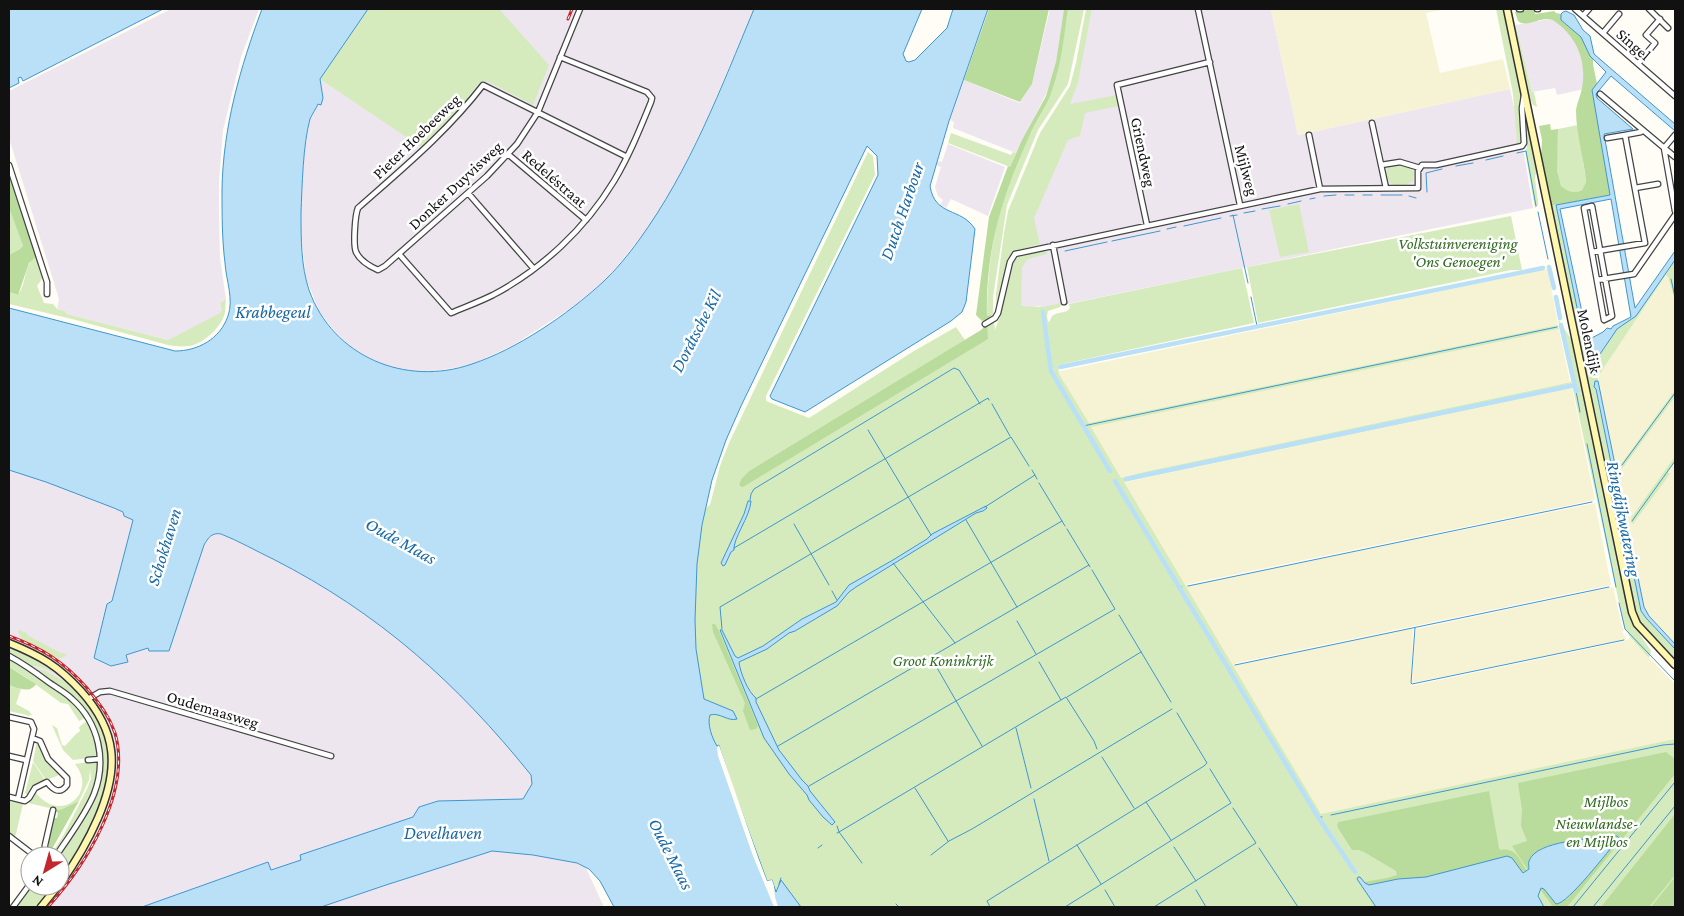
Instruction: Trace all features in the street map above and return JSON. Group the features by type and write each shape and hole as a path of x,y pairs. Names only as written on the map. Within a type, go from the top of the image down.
{"street":[{"name":"Donker Duyvisweg","path":"362,259 368,265 378,270 385,266 492,172 509,154 525,134 538,112 580,9"},
{"name":"Mijlweg","path":"1198,9 1240,205 1320,188 1418,188 1420,168"},
{"name":"Molendijk","path":"1507,9 1633,617 1637,624 1675,665"},
{"name":"Singel","path":"1574,9 1675,96"},
{"path":"1583,16 1589,9"},
{"path":"1649,9 1668,28"},
{"path":"1603,33 1619,14"},
{"path":"1638,64 1655,43 1646,35 1660,19"},
{"path":"399,254 451,313 493,294 534,268 566,241 586,220 608,191 627,158 651,102 650,94 560,57"},
{"name":"Griendweg","path":"1147,225 1117,85 1210,62"},
{"name":"Pieter Hoebeeweg","path":"362,259 356,249 355,216 358,208 435,140 470,103 483,85 538,112"},
{"path":"1381,165 1404,162 1420,168 1422,165 1433,166 1521,146 1524,143 1522,105 1525,93"},
{"path":"1600,94 1675,157"},
{"path":"538,112 627,158"},
{"path":"1372,123 1386,188"},
{"path":"1607,138 1641,132 1643,130"},
{"path":"1625,135 1645,243"},
{"path":"1664,148 1675,135"},
{"path":"1309,136 1320,188"},
{"path":"1664,148 1675,211"},
{"name":"Redeléstraat","path":"509,154 586,220"},
{"path":"9,165 47,282 47,294"},
{"path":"1634,188 1670,182"},
{"path":"468,193 534,268"},
{"path":"986,324 995,318 998,313 1012,256 1020,252 1240,205"},
{"path":"1592,206 1600,250 1612,316 1604,320 1584,208 1592,206"},
{"path":"1597,280 1634,274 1675,215"},
{"path":"1592,252 1657,241"},
{"path":"1053,245 1064,302"},
{"path":"9,644 38,656 54,665 67,676 101,717 109,736 112,776 94,828 70,869"},
{"path":"9,656 72,699 88,718 99,745 100,775 94,796 62,846"},
{"name":"Oudemaasweg","path":"88,699 100,692 110,691 331,756"},
{"path":"9,716 31,722 33,725 32,738 18,799"},
{"path":"9,797 23,801 27,800 35,788 47,782 53,789 58,791 65,788 68,783 65,775 48,759 40,742 32,738"},
{"path":"9,756 26,760"},
{"path":"88,760 100,759"},
{"path":"45,846 53,810"},
{"path":"9,838 21,846"},
{"path":"13,907 21,896"},
{"path":"41,907 50,896"}],"shaded area":[{"path":"171,9 259,9 241,57 223,130 219,181 219,219 220,258 226,299 220,303 221,313 168,340 67,314 65,311 57,309 59,299 9,138 9,91"},
{"path":"368,9 754,9 707,119 676,182 653,221 603,282 571,308 515,344 471,365 429,372 414,372 380,364 352,348 337,334 319,311 306,278 301,234 301,193 310,118 323,98 320,79"},
{"path":"1050,9 1064,9 1055,70 1046,94 1016,153 953,128 954,122 950,120 964,80 1020,103 1032,84"},
{"path":"1092,9 1271,9 1298,135 1510,89 1533,208 1043,309 1040,306 1013,309 1007,255 1014,205 1079,75"},
{"path":"1271,9 1446,9 1426,13 1440,73 1503,59 1510,89 1298,135"},
{"path":"1549,19 1560,23 1580,42 1589,88 1557,95 1555,88 1532,92 1515,25"},
{"path":"948,144 1005,167 988,216 951,199 946,208 940,205 943,200 938,196 935,187 941,167 936,165 938,161 942,162"},
{"path":"1548,269 1558,325 1086,424 1056,372"},
{"path":"1666,275 1675,301 1675,390 1621,464 1622,469 1675,397 1675,456 1631,518 1631,522 1633,523 1669,474 1668,472 1675,462 1675,644 1649,616 1644,607 1598,381 1600,373"},
{"path":"1559,329 1570,382 1120,478 1090,428 1091,426"},
{"path":"1572,388 1595,500 1188,584 1188,586 1595,503 1611,585 1236,663 1235,665 1413,628 1411,686 1625,641 1630,638 1675,684 1675,740 1321,815 1121,483"},
{"path":"9,465 326,569 534,755 604,907 35,907 48,896 70,896 70,866 100,805 107,747 67,689 9,654"},
{"path":"1613,587 1624,631 1622,632 1627,639 1412,683 1416,629"}],"green space":[{"path":"368,9 499,9 549,65 533,105 489,82 483,81 479,83 459,109 421,147 320,79"},
{"path":"989,9 1049,9 1032,84 1020,102 964,80"},
{"path":"1064,9 1068,9 1059,68 1051,95 1031,132 1003,203 992,247 989,269 987,316 993,314 982,321 976,315 989,217 1008,166 1010,167 1022,140 1046,96 1056,62"},
{"path":"1068,9 1084,9 1068,84 1038,130 1007,205 993,297 993,314 987,316 989,269 996,227 1009,185 1026,142 1053,88"},
{"path":"1086,9 1092,9 1078,83 1070,104 1117,95 1119,106 1085,113 1080,136 1068,140 1034,218 1040,244 1015,251 1010,256 996,313 996,294 1008,211 1040,133 1070,86"},
{"path":"1496,9 1504,9 1521,86 1523,141 1517,144 1513,94"},
{"path":"1509,9 1511,9 1537,107 1533,105 1528,94"},
{"path":"1534,9 1535,14 1554,11 1561,14 1563,21 1582,38 1593,59 1597,84 1592,90 1610,195 1549,206 1541,160 1542,140 1539,126 1550,124 1551,130 1558,129 1557,171 1561,186 1568,191 1577,192 1582,190 1586,182 1576,110 1582,88 1583,69 1574,42 1569,34 1554,21 1545,19 1522,23 1518,21 1515,12"},
{"path":"1525,109 1537,165 1535,179 1538,205 1535,208 1525,151 1527,148"},
{"path":"1578,125 1586,182 1582,190 1571,193 1564,189 1559,182 1557,172 1558,129"},
{"path":"951,133 1011,155 1013,152 1016,153 1010,167 948,143"},
{"name":"Groot Koninkrijk","path":"868,152 873,156 875,175 766,396 766,401 809,418 914,351 956,327 965,340 749,471 741,479 739,487 987,339 987,324 994,321 995,330 1001,313 1013,261 1018,255 1046,249 1047,254 1028,259 1022,267 1021,306 1042,307 1062,303 1060,307 1048,311 1048,322 1054,315 1067,311 1070,308 1069,304 1242,268 1254,323 1058,365 1059,374 1089,423 1558,325 1559,329 1091,427 1121,478 1571,382 1572,388 1124,482 1321,814 1675,739 1675,907 771,907 700,706 690,607 704,509 710,505 720,466 729,443"},
{"path":"1395,164 1411,167 1414,173 1413,181 1403,186 1389,182 1386,173 1388,166"},
{"path":"11,180 37,256 29,263 18,295 9,292 9,255 23,246 9,208 9,181"},
{"path":"1299,204 1309,252 1280,257 1269,210"},
{"path":"1556,205 1584,342 1594,375 1597,372 1597,359 1615,331 1619,326 1636,316 1675,260 1675,301 1666,275 1599,375 1593,376 1590,373 1577,341 1549,206"},
{"path":"9,208 23,246 9,255"},
{"name":"Volkstuinvereniging 'Ons Genoegen'","path":"1511,216 1522,270 1511,270 1258,323 1247,267"},
{"path":"37,256 44,276 37,286 44,303 53,304 57,309 65,311 67,314 168,340 220,313 222,310 220,303 226,299 225,314 222,321 209,336 199,343 180,346 168,345 9,304 9,292 17,295 23,286 29,264"},
{"path":"1558,319 1575,345 1636,626 1651,651 1649,658 1630,637 1624,626"},
{"path":"987,324 988,339 743,487 739,486 741,479 749,471 981,330"},
{"path":"1581,350 1589,375 1593,378 1598,378 1598,381 1595,382 1641,611 1675,649 1675,662 1635,618"},
{"path":"1675,390 1675,397 1622,469 1621,464"},
{"path":"1675,456 1675,462 1668,472 1670,474 1633,524 1631,518"},
{"path":"712,624 715,624 719,631 758,726 756,729 750,730 743,711 745,703 713,632"},
{"path":"19,630 61,653 67,654 66,656 59,659 23,641 18,632"},
{"path":"9,646 46,663 64,678 46,669 35,666 31,667 9,655"},
{"path":"9,658 50,684 69,700 85,718 79,721 68,704 61,703 9,667"},
{"path":"9,667 36,684 27,690 9,685"},
{"path":"33,669 44,670 62,680 70,682 97,714 108,741 110,768 103,800 85,840 70,864 70,846 65,846 84,819 95,797 102,771 101,749 81,706"},
{"path":"9,685 21,689 16,704 29,711 32,715 27,716 9,711"},
{"path":"88,720 99,754 97,757 73,760 63,750 52,725 57,728 62,745 65,746 80,731 79,727"},
{"path":"37,741 40,742 44,755 61,773 57,776 46,780 33,761"},
{"name":"Mijlbos","path":"1666,752 1675,759 1675,774 1567,907 1553,907 1540,889 1544,889 1557,904 1568,898 1618,839 1618,836 1574,841 1544,847 1535,854 1528,870 1512,846 1527,841 1521,826 1522,810 1518,783"},
{"path":"33,762 45,780 34,785 27,795 25,793"},
{"path":"98,762 97,780 87,807 62,846 56,846 87,789 91,779 90,769 89,780 79,801 60,810 55,809 55,811 54,809 24,802 34,790 44,800 54,805 64,806 72,802 79,795 82,786 81,775 75,764"},
{"path":"1489,791 1499,848 1500,850 1510,850 1513,852 1527,871 1522,872 1512,858 1426,877 1398,879 1368,885 1364,882 1397,875 1396,871 1364,852 1352,850 1337,824 1339,822"},
{"path":"9,801 23,804 14,837 9,832"},
{"path":"79,801 54,846 48,846 47,841 53,818 57,818 58,813 55,809 60,810"},
{"path":"1675,814 1675,875 1649,907 1601,907"},
{"path":"1675,877 1675,907 1651,907"},
{"path":"25,896 47,896 38,907 17,907"}],"water":[{"path":"9,9 163,9 23,81 21,77 18,78 19,83 9,88"},
{"path":"262,9 368,9 320,79 323,98 321,105 318,104 310,119 302,178 301,242 304,272 309,290 320,313 335,333 354,349 375,361 398,368 422,372 447,370 472,364 489,358 524,340 574,307 613,272 639,240 674,185 703,128 754,9 922,9 903,54 906,61 909,62 915,60 947,28 953,9 988,9 949,121 930,186 937,203 963,217 975,229 966,302 962,312 951,321 805,412 772,399 770,396 878,175 877,156 867,146 726,440 712,480 702,525 697,564 695,620 696,649 704,699 733,711 737,719 734,720 714,714 710,715 709,723 713,739 717,746 719,745 767,881 772,880 776,892 781,880 801,907 614,907 600,881 589,869 577,863 533,855 492,851 321,907 142,907 268,862 271,870 301,860 300,855 413,817 419,807 438,801 523,799 532,784 531,775 474,710 445,680 382,627 311,580 221,534 213,535 204,545 169,651 149,651 148,648 126,655 128,662 111,666 94,658 107,604 112,601 133,520 114,508 9,470 9,308 175,351 200,346 214,337 224,324 230,310 230,303 222,227 223,167 234,98"},
{"path":"1566,11 1574,15 1583,30 1590,36 1594,54 1675,124 1675,131 1611,76 1596,94 1597,98 1633,129 1604,134 1635,308 1675,251 1675,260 1636,316 1617,329 1598,357 1597,372 1593,375 1584,342 1556,205 1610,195 1592,90 1606,72 1590,56 1581,37 1561,20 1563,12","holes":["1611,199 1631,317 1613,326 1611,329 1607,328 1588,340 1560,209"]},
{"name":"Ringdijkwatering","path":"1595,381 1598,381 1644,607 1649,616 1675,644 1675,649 1641,611 1596,389 1594,387"},
{"path":"748,501 751,501 748,514 734,545 734,550 723,566 721,563 744,514"},
{"path":"986,506 987,508 983,511 976,513 856,587 837,606 789,633 767,649 739,662 745,682 756,698 756,702 779,750 835,822 832,825 809,800 764,738 720,630 722,630 735,656 738,658 763,646 802,619 836,602 849,585 893,560 932,534"},
{"path":"1612,836 1619,838 1579,886 1562,902 1556,904 1544,889 1541,888 1538,896 1544,907 1376,907 1357,879 1360,877 1369,885 1398,879 1426,877 1507,856 1512,858 1523,873 1529,869 1529,861 1534,854 1542,849 1566,842"}],"pier":[{"path":"719,745 767,881 772,880 778,907 774,907 753,856 718,756 717,748"}],"waterway":[{"path":"1517,153 1526,151 1536,206"},
{"path":"1486,160 1503,156"},
{"path":"1456,166 1473,163"},
{"path":"1427,192 1426,173 1442,169"},
{"path":"1324,196 1336,195"},
{"path":"1345,195 1354,195"},
{"path":"1363,195 1372,195"},
{"path":"1381,195 1402,195"},
{"path":"1409,196 1416,198"},
{"path":"1310,199 1315,198"},
{"path":"1288,204 1301,201"},
{"path":"1262,209 1280,206"},
{"path":"1244,213 1255,211"},
{"path":"1538,212 1548,259"},
{"path":"1233,215 1248,283"},
{"path":"1230,216 1237,215"},
{"path":"1184,226 1221,218"},
{"path":"1167,229 1176,227"},
{"path":"1112,241 1160,231"},
{"path":"1065,251 1107,242"},
{"path":"1549,267 1554,288"},
{"path":"1060,367 1543,268"},
{"path":"1671,279 1675,297"},
{"path":"1251,297 1257,326"},
{"path":"1556,297 1560,318"},
{"path":"1043,312 1051,371 1110,471"},
{"path":"1561,325 1576,391 1578,390"},
{"path":"1083,426 1557,327"},
{"path":"750,500 754,489 954,368 959,370 980,404"},
{"path":"1126,479 1575,385"},
{"path":"1576,391 1580,412"},
{"name":"Ringdijkwatering","path":"1622,465 1675,393"},
{"path":"734,548 988,398 989,400"},
{"path":"992,404 1010,436"},
{"path":"868,430 931,535"},
{"path":"722,629 720,607 1011,437 1029,466"},
{"path":"1587,444 1616,587"},
{"name":"Ringdijkwatering","path":"1632,521 1675,461"},
{"path":"1032,470 1037,479"},
{"path":"985,507 1035,475"},
{"path":"1115,481 1318,817 1355,872"},
{"path":"1039,483 1065,526"},
{"path":"1188,586 1592,502"},
{"path":"966,520 1017,607"},
{"path":"756,699 1062,521"},
{"path":"794,524 829,585"},
{"path":"1067,529 1090,567"},
{"path":"893,563 955,643"},
{"path":"778,746 1089,565"},
{"path":"809,786 1115,609 1092,570"},
{"path":"1235,665 1609,587"},
{"path":"832,591 837,600"},
{"path":"1619,603 1625,629 1675,681"},
{"path":"1119,615 1171,702"},
{"path":"1017,621 1036,654"},
{"path":"1415,628 1412,684 1624,640"},
{"path":"1067,697 1141,652"},
{"path":"932,659 982,746"},
{"path":"1039,662 1061,700 1066,697 1094,741 1097,749"},
{"path":"862,863 839,832 1061,700"},
{"path":"931,855 949,841 1172,709"},
{"path":"990,907 987,901 1207,763 1177,713"},
{"path":"1016,728 1031,788"},
{"path":"1331,815 1675,744"},
{"path":"1102,757 1134,808"},
{"path":"1065,907 1231,803 1210,769"},
{"path":"1573,907 1675,782"},
{"path":"915,788 948,841"},
{"path":"1034,799 1049,861"},
{"path":"1146,802 1171,840"},
{"path":"1593,907 1675,806"},
{"path":"1154,907 1256,843 1233,808"},
{"path":"837,826 839,832 837,833"},
{"path":"818,848 822,845"},
{"path":"1077,845 1101,884"},
{"path":"1174,847 1196,881"},
{"path":"1259,848 1298,907"},
{"path":"779,884 781,878"},
{"path":"1105,890 1115,907"},
{"path":"1196,890 1206,907"},
{"path":"896,904 899,907"}],"railway":[{"path":"568,19 572,9"},
{"path":"9,636 52,657 87,688 113,726 119,755 117,779 102,826 77,870 48,907"}],"water label":[{"name":"Dutch Harbour","path":"902,211"},
{"name":"Krabbegeul","path":"273,312"},
{"name":"Dordtsche Kil","path":"696,331"},
{"name":"Oude Maas","path":"401,541"},
{"name":"Schokhaven","path":"164,547"},
{"name":"Develhaven","path":"443,833"},
{"name":"Oude Maas","path":"671,854"}],"park label":[{"name":"Nieuwlandse- en Mijlbos","path":"1597,832"}]}
